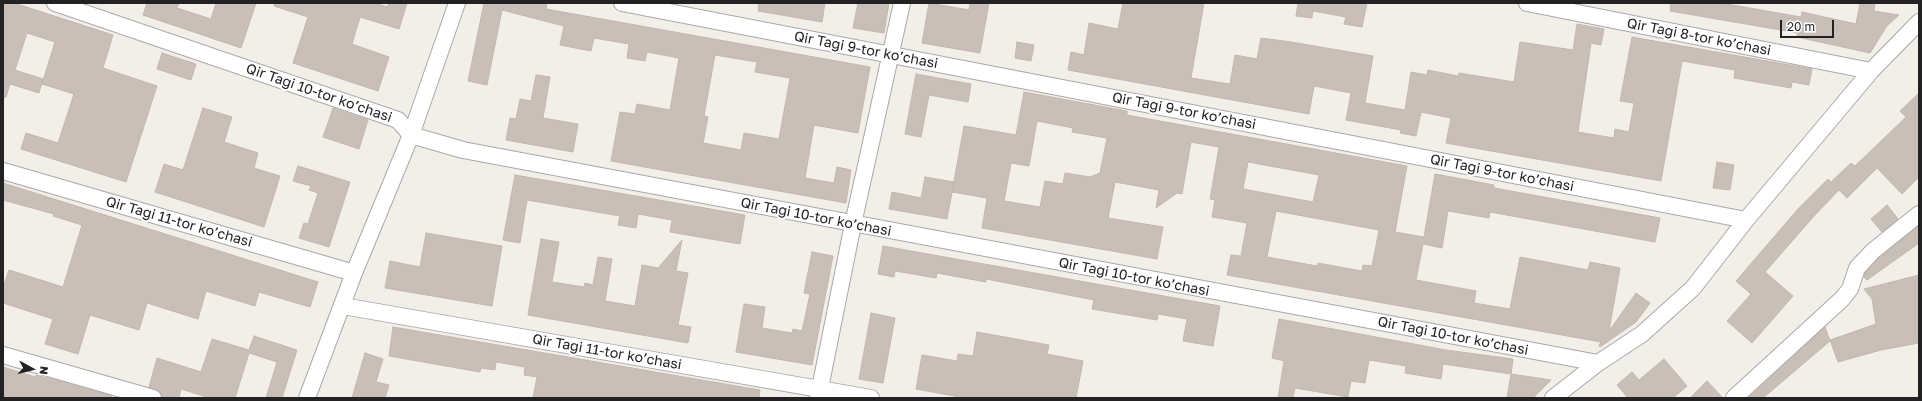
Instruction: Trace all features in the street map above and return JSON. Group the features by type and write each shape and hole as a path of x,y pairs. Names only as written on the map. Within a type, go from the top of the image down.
{"street":[{"name":"Qir Tagi 10-tor koʼchasi","path":"55,3 398,120 411,135 463,150 1598,363"},
{"path":"307,398 354,273 411,135 456,3"},
{"name":"Qir Tagi 9-tor koʼchasi","path":"622,3 1746,220"},
{"path":"819,393 853,224 892,55 902,3"},
{"name":"Qir Tagi 8-tor koʼchasi","path":"1527,3 1871,71"},
{"path":"1553,398 1598,363 1642,334 1693,288 1746,220 1871,71 1919,22"},
{"name":"Qir Tagi 11-tor koʼchasi","path":"3,171 354,273"},
{"path":"1734,398 1842,299 1850,289 1857,268 1873,251 1919,214"},
{"name":"Qir Tagi 11-tor koʼchasi","path":"342,306 819,393 872,398"},
{"path":"3,355 153,398"}],"building":[{"path":"3,3 14,3 113,35 103,68 157,86 126,182 21,149 26,133 58,143 74,94 42,84 55,42 27,33 15,70 43,79 39,93 10,84 6,97 3,97"},
{"path":"147,3 179,3 177,8 211,19 216,3 256,3 241,48 143,15"},
{"path":"275,3 375,3 387,7 389,3 407,3 399,29 360,17 352,44 389,57 378,91 293,63 308,17 274,6"},
{"path":"484,3 547,3 546,9 870,67 858,133 814,125 805,178 834,183 837,167 851,170 846,203 611,161 620,112 635,114 637,104 670,110 679,58 647,52 645,61 627,58 629,44 594,38 591,51 560,45 564,26 502,10 487,85 468,81","holes":["715,55 757,62 755,72 790,78 779,139 744,133 741,150 703,143 708,117 704,116"]},
{"path":"759,3 825,3 822,22 758,11"},
{"path":"858,3 889,3 884,33 853,28"},
{"path":"929,3 969,10 970,3 989,3 980,53 922,43"},
{"path":"1123,3 1204,3 1191,78 1230,84 1235,55 1257,59 1261,38 1291,42 1373,56 1365,103 1405,110 1411,72 1427,75 1428,70 1458,76 1459,73 1514,82 1520,42 1573,50 1577,24 1604,29 1601,45 1591,43 1578,132 1614,138 1615,129 1629,132 1634,103 1620,101 1632,37 1812,69 1809,85 1792,82 1791,88 1734,78 1735,70 1682,61 1661,181 1446,143 1451,118 1421,112 1416,136 1400,133 1401,130 1346,120 1351,93 1314,86 1309,114 1068,70 1071,52 1084,55 1089,23 1118,29"},
{"path":"1298,3 1367,3 1362,27 1344,24 1346,17 1313,11 1312,18 1296,16"},
{"path":"1671,3 1721,3 1801,17 1802,12 1856,24 1860,3 1875,3 1874,11 1899,15 1887,26 1870,53 1797,37 1798,33 1670,11"},
{"path":"1017,42 1034,45 1031,61 1015,58"},
{"path":"162,53 196,64 191,80 157,69"},
{"path":"916,74 971,84 968,102 929,95 921,137 905,134"},
{"path":"536,75 550,77 543,118 578,124 573,152 506,140 510,118 516,119 520,99 531,101"},
{"path":"1024,92 1127,111 1127,115 1407,166 1395,232 1424,237 1435,174 1494,185 1494,188 1660,218 1655,242 1490,212 1489,218 1448,211 1442,248 1423,244 1416,280 1476,291 1474,303 1510,309 1520,257 1588,270 1590,262 1620,268 1609,331 1636,293 1650,303 1636,322 1600,347 1599,345 1601,342 1227,275 1231,255 1241,256 1247,223 1212,217 1215,200 1210,199 1219,147 1191,142 1182,194 1177,193 1156,208 1159,190 1115,182 1108,218 1163,227 1157,259 982,228 987,198 952,192 964,126 1016,135","holes":["1037,121 1073,128 1072,132 1107,138 1100,173 1090,177 1065,173 1063,184 1045,181 1040,207 1004,201 1011,163 1029,166","1248,162 1319,175 1313,202 1243,189","1276,211 1379,230 1372,266 1363,265 1362,271 1318,263 1317,266 1267,257"]},
{"path":"1919,93 1919,177 1902,194 1877,168 1847,198 1839,190 1765,272 1793,296 1752,343 1727,321 1751,294 1736,281 1798,209 1828,179 1831,182 1851,163 1855,166 1906,117 1900,111"},
{"path":"203,108 232,117 224,142 258,153 254,168 280,176 264,227 155,192 164,164 183,170"},
{"path":"333,108 368,120 359,149 323,137"},
{"path":"1717,162 1734,165 1730,190 1713,188"},
{"path":"298,166 350,182 329,247 299,238 304,223 308,224 318,193 309,190 311,186 293,181"},
{"path":"515,175 745,215 740,244 670,232 672,220 638,214 636,228 618,225 620,216 527,200 520,243 503,240"},
{"path":"925,177 954,182 947,219 889,209 892,192 921,198"},
{"path":"3,183 318,282 310,307 259,292 255,306 206,291 198,319 147,303 139,330 90,315 78,354 45,344 53,319 3,303 3,288 9,270 63,287 82,225 53,216 54,214 3,200"},
{"path":"1887,205 1898,219 1882,232 1871,219"},
{"path":"1919,226 1919,243 1867,280 1864,277 1865,273 1879,258"},
{"path":"426,233 502,246 492,306 385,288 390,261 420,267"},
{"path":"541,239 559,242 552,282 584,287 585,283 593,285 598,257 612,259 605,301 635,306 642,265 658,268 682,240 676,271 688,273 678,325 691,327 688,343 528,315"},
{"path":"883,246 1220,306 1213,346 1183,341 1187,319 1158,314 1157,320 1092,309 1094,300 986,279 986,282 937,273 936,278 895,271 894,277 878,274"},
{"path":"812,252 833,256 812,365 736,352 744,304 765,307 762,328 792,333 793,329 802,331 810,294 804,293"},
{"path":"1919,275 1919,343 1881,350 1838,362 1830,340 1876,324 1872,299 1864,289"},
{"path":"871,313 895,318 883,383 859,379"},
{"path":"1279,319 1446,350 1513,359 1511,374 1443,364 1441,379 1405,373 1406,366 1369,360 1365,383 1351,381 1348,397 1295,388 1293,398 1278,398 1284,361 1272,358"},
{"path":"393,327 760,390 759,398 533,398 537,377 524,375 525,367 496,362 495,370 481,368 480,372 389,356"},
{"path":"1825,327 1830,341 1763,398 1748,398"},
{"path":"977,332 1049,345 1047,354 1083,361 1076,398 965,398 916,389 922,355 957,361 958,354 973,356"},
{"path":"254,336 297,350 282,398 266,398 277,362 249,353 235,398 210,398 181,389 179,398 162,398 160,391 149,387 157,358 201,372 212,339 249,350"},
{"path":"365,353 383,359 376,382 389,385 385,398 352,398"},
{"path":"1664,359 1687,386 1673,398 1628,398 1617,385 1632,372 1639,380"},
{"path":"3,367 35,377 36,375 112,396 111,398 10,398 3,396"},
{"path":"1511,374 1551,380 1533,398 1507,398"},
{"path":"1707,381 1723,398 1690,398"}]}
